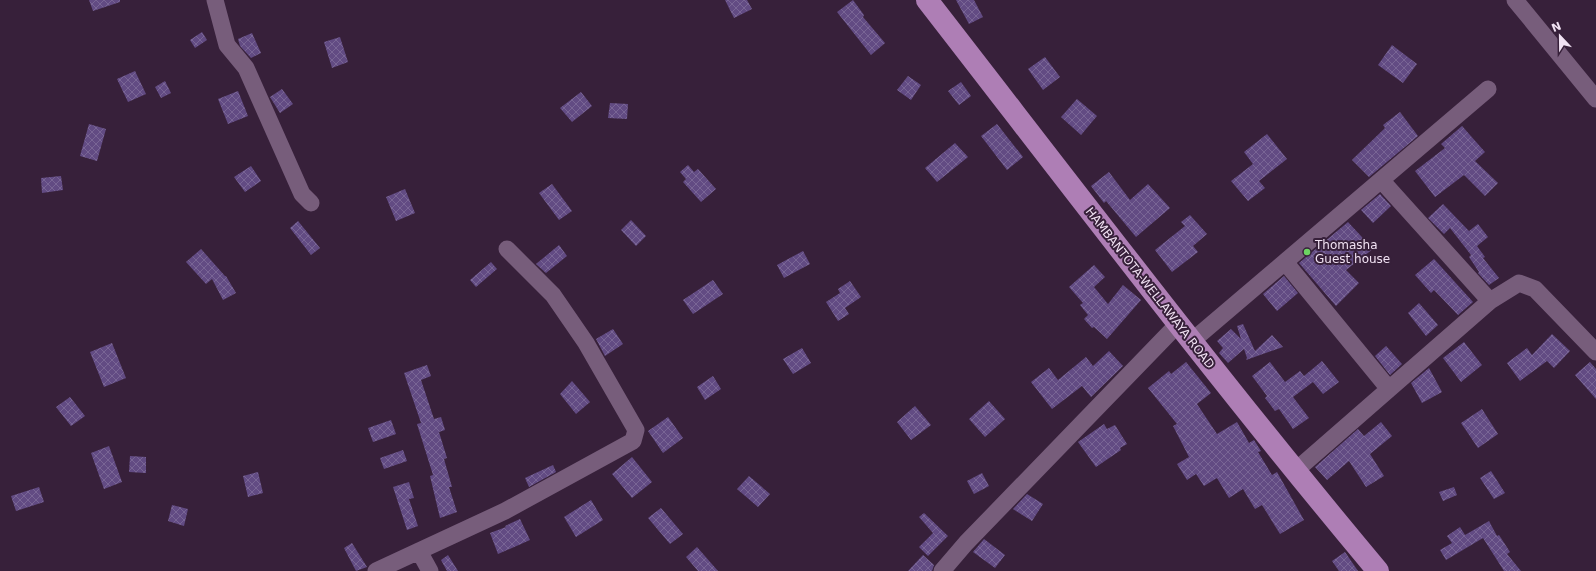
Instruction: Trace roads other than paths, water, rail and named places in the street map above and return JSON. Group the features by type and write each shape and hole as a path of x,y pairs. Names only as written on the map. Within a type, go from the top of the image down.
{"highway":[{"name":"HAMBANTOTA-WELLAWAYA ROAD","path":"927,0 1294,472 1378,571"}],"street":[{"path":"215,0 226,45 246,68 302,194 311,203"},
{"path":"1515,0 1596,99"},
{"path":"1192,341 1488,89"},
{"path":"1381,180 1490,301"},
{"path":"376,571 506,511 634,441 636,430 586,343 553,295 507,249"},
{"path":"1285,262 1389,389"},
{"path":"1294,472 1490,301 1519,283 1535,289 1596,352"},
{"path":"942,571 966,543 1178,324"},
{"path":"419,551 430,571"}],"place":[{"name":"Thomasha Guest house","path":"1307,252"}]}
